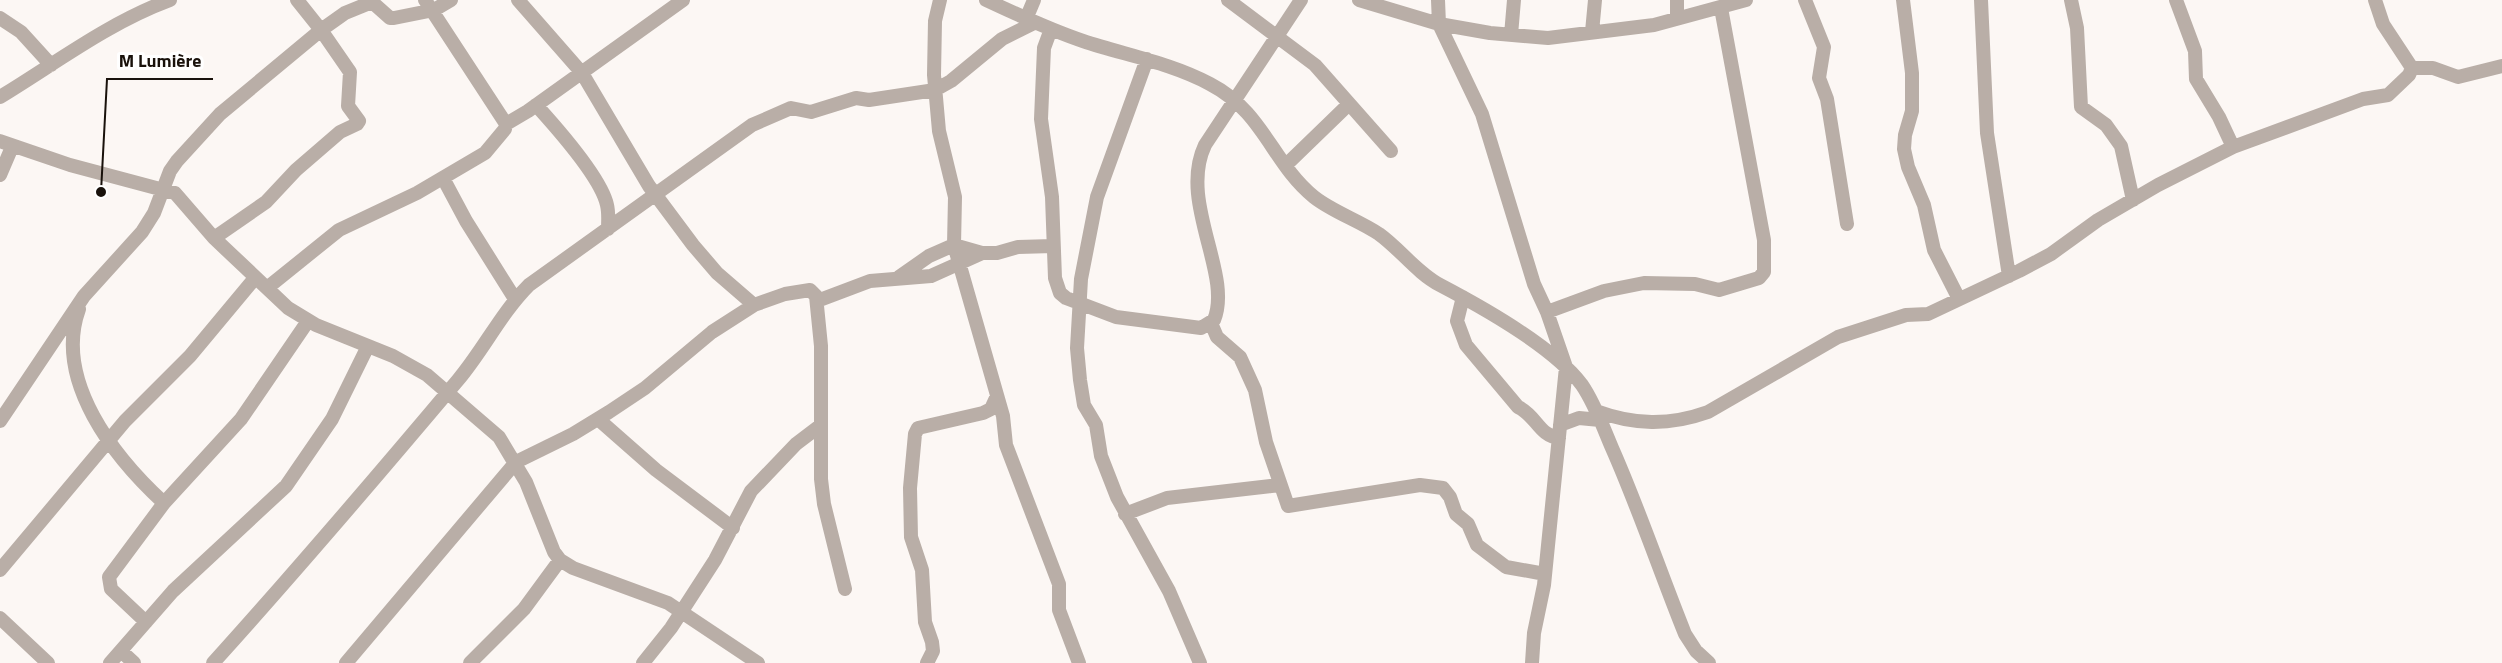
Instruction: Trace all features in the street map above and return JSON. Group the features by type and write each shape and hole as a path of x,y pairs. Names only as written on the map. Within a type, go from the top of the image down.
{"street":[{"path":"214,238 266,202 296,170 340,132 358,121 348,106 350,72 297,0"},
{"path":"0,421 84,296 142,232 154,213 170,171 202,131 321,30 345,14 372,2 390,18 451,0"},
{"path":"518,0 582,73 655,194 717,273 754,305"},
{"path":"506,124 582,73 683,0"},
{"path":"940,0 935,21 935,90 939,131 955,197 954,245 1004,416 1006,445 1059,584 1059,610 1079,663"},
{"path":"986,0 1051,30 1148,59 1197,77 1235,99 1253,117 1303,186 1321,202 1369,227 1434,282 1493,314 1566,367 1582,385 1598,415 1639,510 1685,634 1696,651 1709,663"},
{"path":"218,661 325,539 448,392 515,299 529,285 743,131 783,110 795,107 811,112 856,98 869,100 935,90 951,81 1002,39 1030,21 1034,0"},
{"path":"1228,0 1279,35 1315,65 1391,151"},
{"path":"1051,30 1044,48 1041,119 1052,197 1054,278 1058,288 1063,296 1116,317 1201,328 1211,323 1216,315 1216,280 1196,189 1197,162 1205,145 1301,0"},
{"path":"1359,0 1439,24 1548,38 1654,25 1746,0"},
{"path":"1438,0 1439,24 1478,102 1534,284 1547,312 1566,367 1545,574 1534,633 1532,663"},
{"path":"1511,35 1514,0"},
{"path":"1592,32 1594,0"},
{"path":"1677,0 1677,18"},
{"path":"1805,0 1824,47 1819,78 1827,99 1847,224"},
{"path":"1904,0 1912,73 1912,111 1905,135 1904,149 1908,167 1924,205 1934,250 1959,299"},
{"path":"1981,0 1987,133 2009,276"},
{"path":"2071,0 2077,28 2081,107 2106,125 2121,146 2133,200"},
{"path":"2176,0 2195,51 2196,79 2220,117 2234,147"},
{"path":"2375,0 2384,24 2412,68"},
{"path":"0,97 106,30 163,1"},
{"path":"267,288 339,230 443,178 485,153 506,129 506,124 428,5"},
{"path":"1547,312 1604,291 1644,283 1695,284 1719,290 1759,278 1764,272 1764,240 1721,8"},
{"path":"0,18 21,32 51,65"},
{"path":"1148,59 1097,197 1079,302 1077,348 1082,397 1096,425 1101,456 1125,514 1169,591 1200,663"},
{"path":"2412,68 2433,68 2458,77 2502,66"},
{"path":"1463,297 1457,311 1457,321 1466,345 1518,407 1530,412 1545,434 1559,432 1579,418 1598,415 1640,423 1689,418 1708,412 1838,337 1906,315 1928,314 2009,276 2052,254 2098,220 2234,147 2363,99 2388,95 2409,75 2412,68"},
{"path":"1286,165 1349,104"},
{"path":"536,105 557,129 593,179 607,204 608,229"},
{"path":"0,175 6,144 163,189 182,199 214,238 288,308 308,321 416,368 493,430 516,462 549,543 560,560 573,568 656,597 758,663"},
{"path":"443,178 466,221 515,299"},
{"path":"900,277 929,256 954,245 982,253 998,253 1018,247 1053,246"},
{"path":"817,301 839,295 862,283 900,277 931,276 982,253"},
{"path":"0,570 125,421 190,356 255,278"},
{"path":"346,663 516,462 528,458 598,419 645,388 712,332 754,305 785,294 810,290 815,292 817,301 821,346 824,504 845,589"},
{"path":"84,296 77,313 73,341 74,365 88,405 109,441 147,488 164,503"},
{"path":"146,622 111,589 109,577 164,503 241,420 308,321"},
{"path":"1211,323 1216,337 1236,352 1245,366 1255,390 1266,442 1288,506 1420,485 1443,488 1456,514 1465,520 1473,540 1480,548 1506,567 1545,574"},
{"path":"110,663 173,591 286,486 332,419 368,346"},
{"path":"927,663 933,651 932,642 925,622 922,570 911,537 910,488 915,434 918,428 983,413 991,409 997,396"},
{"path":"598,419 656,470 733,528"},
{"path":"643,663 682,612 733,528 751,492 796,444 822,425"},
{"path":"1125,514 1167,498 1280,485"},
{"path":"470,663 524,609 560,560"},
{"path":"0,618 48,663"},
{"path":"121,651 134,663"}],"place":[{"name":"M Lumière","path":"101,192"}]}
